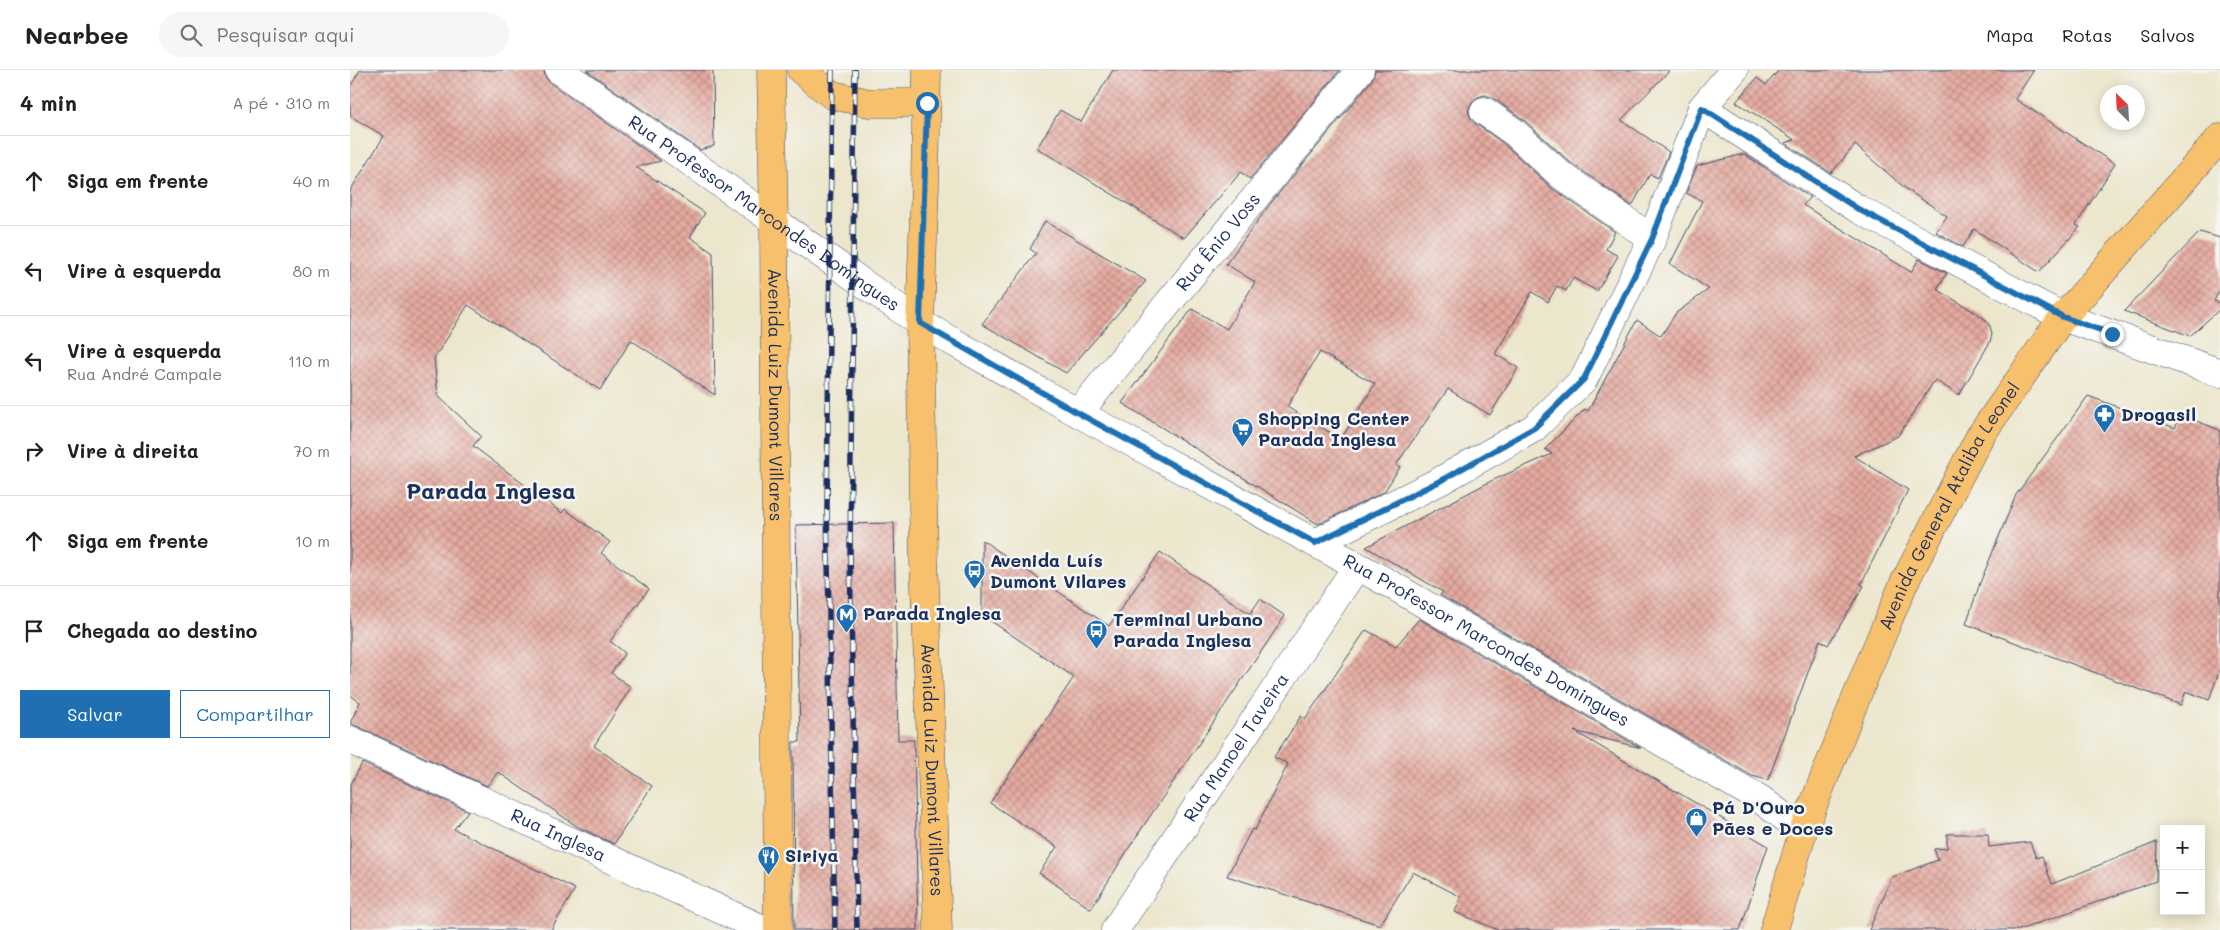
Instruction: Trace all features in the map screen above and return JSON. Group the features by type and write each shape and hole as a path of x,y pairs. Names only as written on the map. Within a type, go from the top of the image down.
{"main road":[{"name":"Avenida Luiz Dumont Villares","path":"771,70 774,223 778,930"},
{"path":"801,70 832,95 870,104 927,103"},
{"name":"Avenida Luiz Dumont Villares","path":"927,70 920,323 924,560 938,930"},
{"name":"Avenida General Ataliba Leonel","path":"1774,930 1804,831 1904,583 1980,436 2063,317 2220,138"}],"street":[{"name":"Rua Professor Marcondes Domingues","path":"559,70 774,223 920,323 1078,413 1357,566 1760,799 1804,831"},
{"name":"Rua Ênio Voss","path":"1078,413 1360,70"},
{"path":"1315,543 1440,481 1534,428 1584,379 1652,239 1702,108 1734,70"},
{"path":"1702,108 1858,209 2063,317 2220,373"},
{"path":"1484,111 1514,132 1561,175 1652,239"},
{"name":"Rua Manoel Taveira","path":"1115,930 1357,566"},
{"name":"Rua Inglesa","path":"350,740 765,930"}],"building":[{"path":"360,70 544,70 545,77 550,83 661,161 636,167 705,213 690,237 713,253 715,395 631,340 600,390 468,305 434,359 438,396 481,436 473,446 562,513 565,509 610,542 601,553 649,589 610,641 625,653 611,673 631,687 594,746 652,786 614,844 578,827 498,772 487,786 350,723 360,702 350,695 350,191 384,136 350,116 350,87"},
{"path":"586,70 713,70 714,146 700,150"},
{"path":"1113,70 1340,70 1250,179 1241,172 1184,238 1037,148 1060,110 1081,122"},
{"path":"1375,70 1670,70 1621,120 1669,152 1658,178 1650,174 1632,206 1571,163 1524,120 1493,98 1485,95 1478,97 1472,102 1468,110 1470,117 1475,123 1504,144 1552,188 1615,232 1606,249 1618,256 1597,291 1573,278 1566,291 1557,286 1548,302 1532,292 1495,354 1518,368 1490,415 1448,389 1396,465 1400,467 1384,492 1318,524 1122,403 1192,309 1227,329 1255,282 1226,264 1270,204 1372,80","holes":["1320,352 1375,384 1341,439 1287,407"]},
{"path":"1779,70 2034,70 2015,99 2115,164 2076,225 2080,227 2039,272 1974,229 1963,247 1936,232 1947,216 1906,189 1855,145 1831,173 1785,143 1795,140 1736,102 1757,78 1766,85"},
{"path":"1744,154 1810,197 1803,205 1911,272 1919,259 1947,273 1937,289 1984,318 1990,326 1992,334 1990,342 1959,395 1935,380 1898,436 1854,456 1908,490 1861,584 1864,586 1828,645 1820,640 1768,780 1752,776 1440,595 1443,592 1366,547 1491,481 1552,454 1545,449 1585,409 1588,411 1637,320 1661,336 1676,313 1709,289 1670,264 1702,201 1686,193 1697,166"},
{"path":"1045,221 1146,281 1066,373 982,324 1036,253 1030,249"},
{"path":"2200,232 2220,238 2220,289 2214,301 2220,303 2220,309 2190,336 2124,311"},
{"path":"2088,396 2175,428 2181,415 2220,430 2220,669 2209,700 2186,691 2181,705 1966,624 1980,583 2016,495"},
{"name":"Parada Inglesa","path":"894,523 898,740 914,740 918,930 794,930 793,742 800,742 796,525"},
{"path":"982,540 1109,626 1160,552 1250,614 1260,599 1285,616 1132,843 1091,909 1039,873 1057,847 990,803 1074,677 982,615"},
{"path":"1419,619 1641,748 1574,731 1768,846 1740,930 1498,930 1455,912 1461,897 1413,872 1380,925 1227,876 1252,829 1255,830 1288,764 1274,757 1301,716 1305,719 1366,630 1396,646"},
{"path":"362,763 468,811 454,829 575,889 551,930 350,930 350,786"},
{"path":"1947,834 1988,834 1989,847 2030,842 2036,858 2042,856 2052,884 2157,842 2156,881 2019,930 1869,930 1892,877 1938,860 1934,849 1947,848"}],"railway":[{"path":"832,70 827,507 835,930"},
{"path":"855,70 850,553 857,930"}],"place":[{"name":"Drogasil","path":"2105,434"},
{"name":"Shopping Center Parada Inglesa","path":"1242,448"},
{"name":"Avenida Luís Dumont Vilares","path":"974,590"},
{"name":"Parada Inglesa","path":"847,633"},
{"name":"Terminal Urbano Parada Inglesa","path":"1097,649"},
{"name":"Pá D'Ouro Pães e Doces","path":"1696,837"},
{"name":"Siriya","path":"769,875"}],"district":[{"name":"Parada Inglesa","path":"491,491"}],"route":[{"path":"927,103 926,185 920,323 1078,413 1315,543 1440,481 1534,428 1584,379 1652,239 1702,108 1858,209 2063,317 2112,334"}]}
